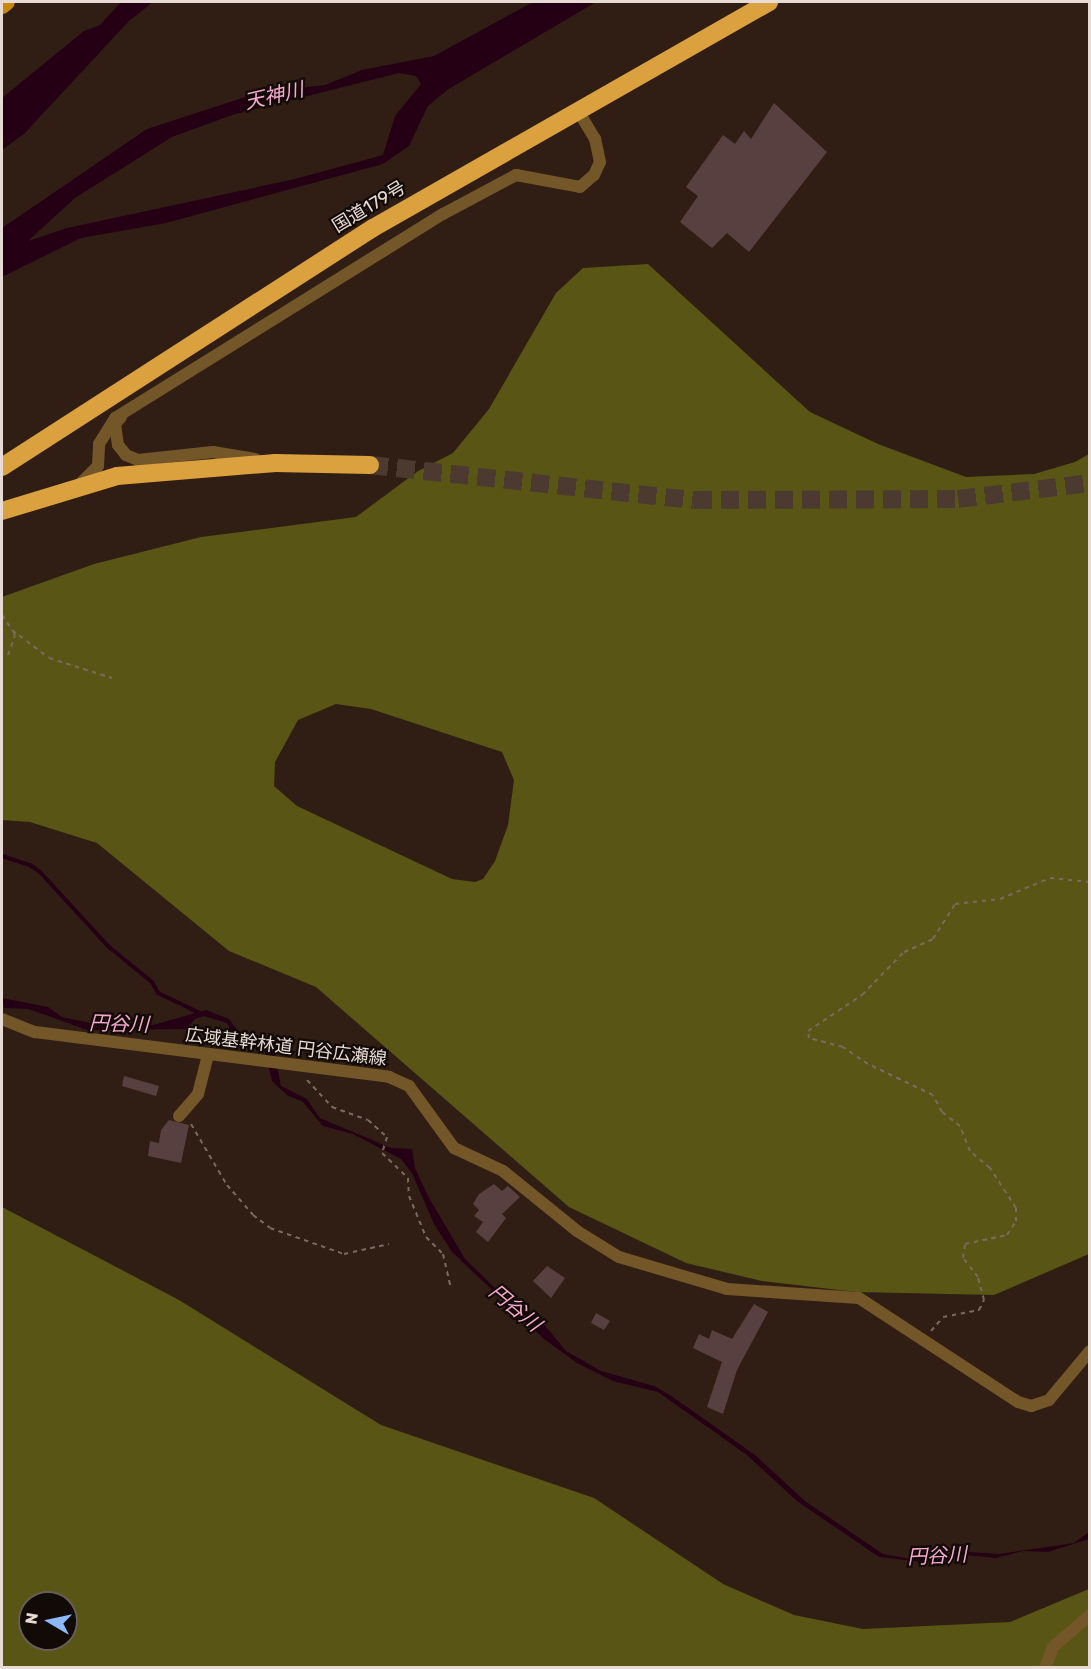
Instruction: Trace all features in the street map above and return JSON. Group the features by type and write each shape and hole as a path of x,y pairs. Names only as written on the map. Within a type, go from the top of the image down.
{"highway":[{"name":"国道179号","path":"2,467 373,228 769,2"},
{"path":"2,511 78,485 117,476 275,463 370,465"}],"main road":[{"path":"2,6 7,2"}],"street":[{"path":"78,485 98,466 99,444 105,429 128,409 442,214 516,175 580,187 594,175 600,162 595,139 579,111"},
{"path":"128,409 115,424 115,432 126,455 138,460 213,452 275,463"},
{"name":"広域基幹林道 円谷広瀬線","path":"2,1019 35,1032 208,1055 364,1071 409,1086 454,1148 503,1171 577,1231 619,1257 727,1289 859,1298 1001,1393 1031,1406 1049,1400 1085,1366 1089,1351"},
{"path":"182,1113 198,1094 208,1055"},
{"path":"1045,1668 1053,1647 1089,1615"}],"path":[{"path":"2,615 15,636 9,655"},
{"path":"12,630 49,658 112,678"},
{"path":"927,1343 933,1326 943,1317 980,1310 984,1300 978,1277 963,1258 965,1244 1007,1235 1016,1221 1016,1208 990,1168 970,1151 960,1126 942,1112 933,1095 868,1064 843,1047 809,1038 808,1031 862,996 904,952 933,939 955,904 1000,899 1050,878 1089,882"},
{"path":"301,1065 307,1081 332,1107 368,1120 387,1137 382,1153 408,1178 409,1196 426,1237 443,1254 450,1285"},
{"path":"182,1113 227,1185 253,1215 270,1228 344,1254 389,1244"}],"shaded area":[{"path":"648,264 810,412 878,444 966,477 1034,474 1075,462 1089,454 1089,1254 994,1295 856,1292 762,1281 686,1263 569,1207 316,987 229,951 97,843 30,822 2,820 2,597 94,564 201,537 356,517 418,471 453,453 489,409 556,293 583,268","holes":["336,704 371,709 502,752 514,780 508,825 495,861 483,879 475,882 452,879 297,806 274,786 275,762 298,720"]},
{"path":"2,1207 179,1300 381,1425 594,1498 723,1584 794,1615 863,1629 1010,1622 1089,1589 1089,1667 2,1667"}],"water":[{"path":"121,2 153,2 129,21 24,134 2,150 2,98 84,31 100,25"},
{"name":"天神川","path":"533,2 596,2 447,90 428,106 409,146 383,164 166,223 81,238 2,277 2,228 147,129 261,92 325,85 362,70 434,56","holes":["399,73 416,76 421,84 395,116 383,155 295,179 67,228 28,241 75,198 172,137 232,115"]},
{"name":"円谷川","path":"2,998 48,1007 62,1017 95,1024 112,1021 153,1025 206,1010 229,1019 243,1037 274,1051 281,1086 307,1099 320,1118 391,1148 412,1149 415,1168 428,1196 465,1259 495,1288 539,1318 566,1351 601,1371 654,1386 670,1395 755,1455 805,1501 883,1554 911,1559 968,1552 999,1554 1074,1543 1089,1532 1089,1539 1048,1552 1023,1551 996,1558 966,1555 923,1562 879,1557 797,1501 747,1455 658,1392 613,1381 577,1363 544,1339 452,1252 434,1224 412,1173 401,1159 353,1134 323,1126 302,1101 288,1096 272,1081 265,1052 245,1045 232,1034 227,1023 204,1016 195,1019 186,1029 87,1030 29,1009 4,1008"}],"building":[{"path":"774,103 827,152 749,252 727,233 712,248 680,222 698,196 686,187 723,135 735,144 744,131 751,139"},
{"path":"124,1076 159,1086 156,1096 122,1086"},
{"path":"169,1120 189,1125 181,1163 148,1156 150,1141 159,1143 161,1130"},
{"path":"494,1184 502,1191 508,1186 520,1197 502,1214 506,1218 488,1242 476,1232 483,1222 474,1216 479,1210 473,1204 479,1194"},
{"path":"547,1266 565,1278 551,1298 533,1281"},
{"path":"754,1304 768,1312 737,1370 723,1414 707,1407 722,1362 693,1348 699,1334 709,1339 712,1330 732,1339"},
{"path":"596,1313 610,1321 604,1330 591,1323"}],"waterway":[{"path":"2,856 30,865 40,872 109,947 152,982 158,993 202,1014"}],"tunnel":[{"path":"370,465 694,500 958,499 1090,483"}]}
